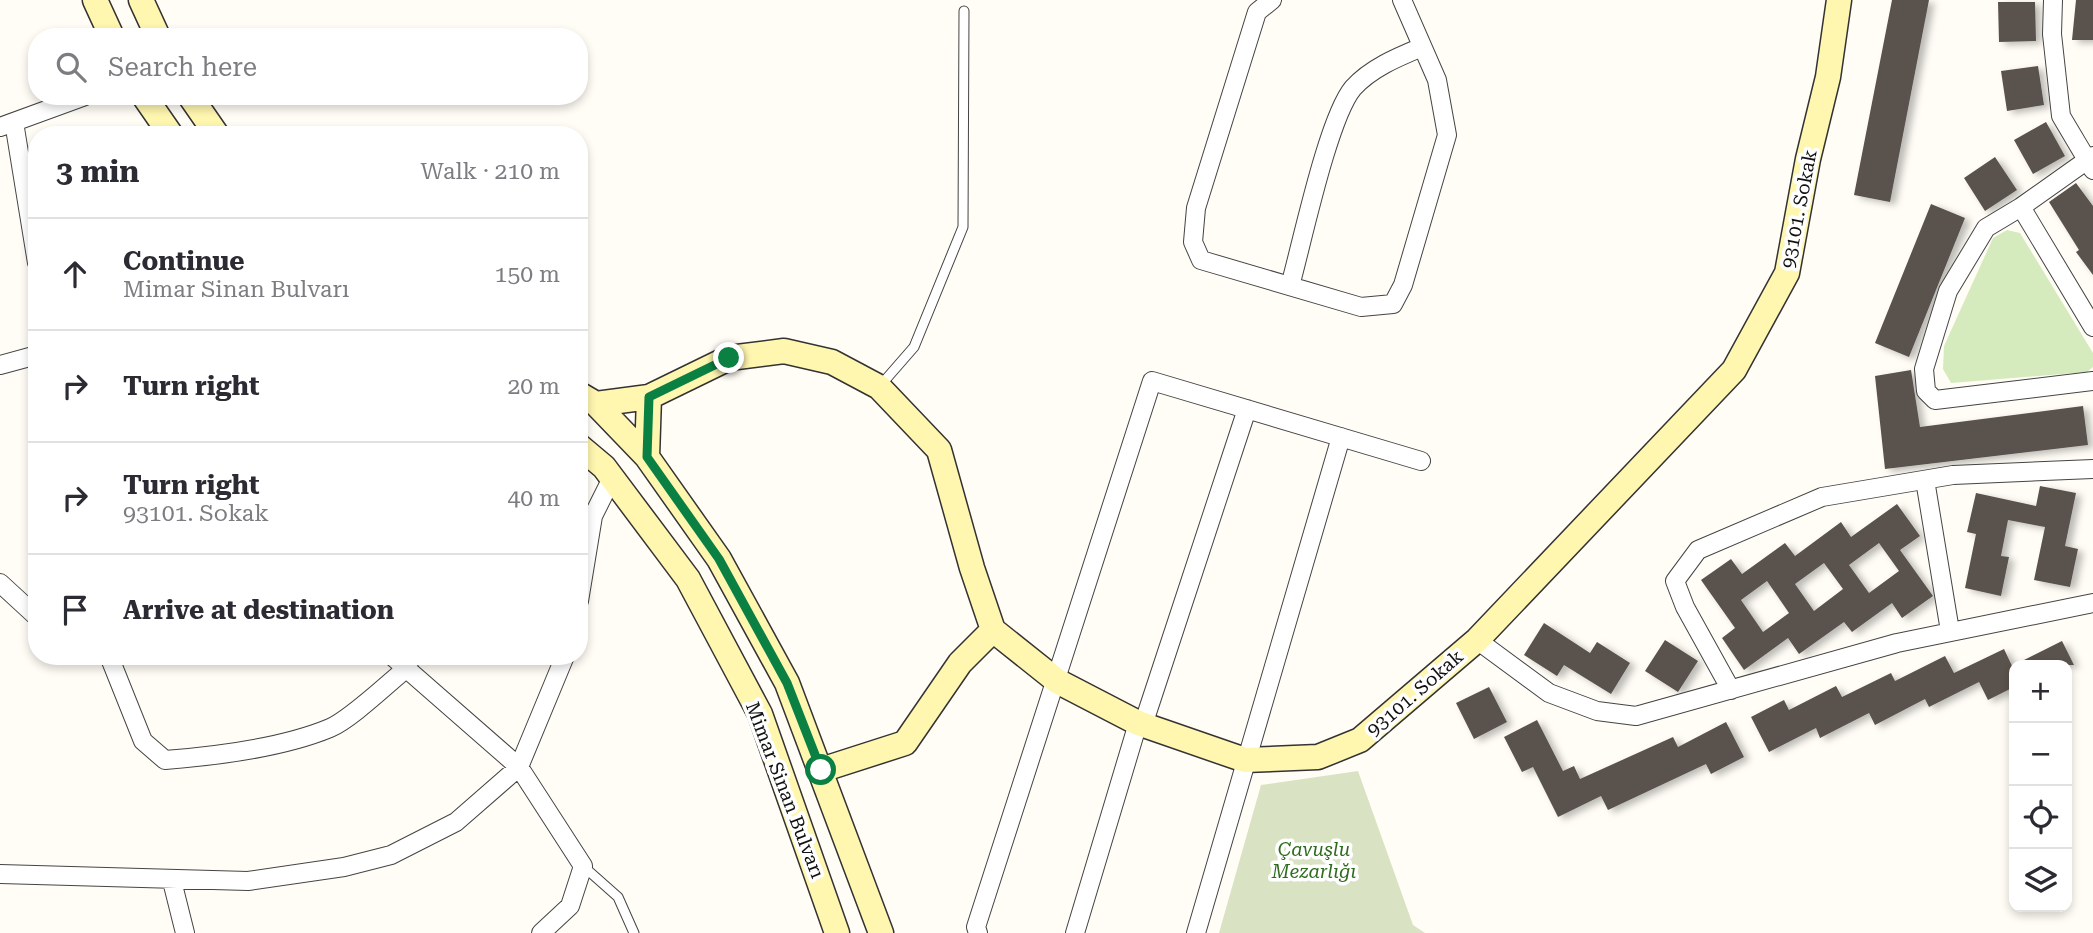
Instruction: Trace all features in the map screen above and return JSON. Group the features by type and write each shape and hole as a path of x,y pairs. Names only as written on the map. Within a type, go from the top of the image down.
{"street":[{"path":"94,0 108,28"},
{"path":"141,0 154,28"},
{"path":"1272,0 1257,12 1196,208 1193,242 1201,261 1360,307 1393,304 1403,285 1447,135 1437,80 1402,0"},
{"name":"93101. Sokak","path":"993,630 1057,681 1141,724 1245,760 1318,757 1360,740 1477,640 1734,370 1787,273 1808,159 1828,77 1839,0"},
{"path":"2053,0 2052,34 2060,116 2091,162 1986,228 1948,291 1924,369 1926,391 1934,400 2093,381"},
{"path":"1290,286 1332,133 1353,88 1390,60 1422,47"},
{"path":"28,222 7,125 61,105"},
{"path":"150,105 165,126"},
{"path":"196,105 211,126"},
{"path":"2021,207 2093,327"},
{"path":"588,399 649,397 729,358 783,351 832,362 879,387 939,450 972,568 993,630 960,663 905,743 821,770"},
{"path":"0,365 28,357"},
{"path":"978,933 976,927 1152,381 1421,461"},
{"path":"647,457 649,397"},
{"name":"Mimar Sinan Bulvarı","path":"588,400 647,457 719,559 787,683 881,933"},
{"path":"1075,933 1141,724 1247,409"},
{"path":"1196,933 1341,437"},
{"name":"Mimar Sinan Bulvarı","path":"588,455 612,478 688,579 760,714 837,933"},
{"path":"1731,690 1685,607 1675,581 1698,550 1822,497 1953,475 2093,469"},
{"path":"588,546 593,516 612,478"},
{"path":"1925,480 1951,631"},
{"path":"0,583 28,609"},
{"path":"1477,640 1549,693 1597,711 1636,716 1951,631 2093,603"},
{"path":"113,665 143,741 165,760 204,757 271,744 331,727 405,665"},
{"path":"412,665 519,767 583,866 570,906 541,933"},
{"path":"0,874 172,881 248,881 344,866 391,855 456,821 519,767 561,665"},
{"path":"172,881 185,933"}],"lane":[{"path":"879,387 914,347 963,228 964,11"},
{"path":"583,866 618,897 634,933"}],"green space":[{"path":"2007,230 2020,233 2093,353 2093,367 2087,372 1951,383 1943,369 1944,346 1993,238"},
{"name":"Çavuşlu Mezarlığı","path":"1358,771 1413,925 1425,933 1219,933 1261,785"}],"building":[{"path":"1892,0 1929,0 1890,202 1854,195"},
{"path":"2076,0 2093,0 2093,40 2072,40"},
{"path":"1998,2 2035,2 2036,41 1999,42"},
{"path":"2038,66 2044,105 2007,111 2001,71"},
{"path":"2046,122 2065,156 2033,174 2014,140"},
{"path":"1995,157 2017,190 1985,211 1964,178"},
{"path":"2076,183 2093,206 2093,275 2076,252 2079,250 2049,202"},
{"path":"1931,204 1965,218 1909,357 1875,343"},
{"path":"1911,370 1920,427 2083,406 2088,445 1885,469 1875,376"},
{"path":"2040,486 2076,493 2065,546 2078,549 2070,587 2034,580 2045,527 2008,520 2001,556 2009,557 2001,596 1965,588 1976,534 1967,532 1976,493 2036,506"},
{"path":"1897,504 1920,536 1900,550 1933,596 1902,618 1892,603 1852,632 1844,622 1799,654 1788,638 1744,670 1722,638 1735,628 1701,580 1731,559 1742,574 1785,543 1795,556 1841,522 1851,537","holes":["1879,543 1899,571 1869,593 1849,565","1824,563 1843,589 1814,611 1795,584","1767,581 1789,613 1763,632 1741,600"]},
{"path":"1544,623 1590,653 1597,642 1630,663 1611,694 1564,665 1557,676 1524,655"},
{"path":"1665,640 1698,661 1678,692 1645,671"},
{"path":"2062,641 2072,660 2024,660"},
{"path":"2004,649 2009,660 2009,690 1988,700 1979,682 1929,707 1925,699 1875,725 1869,713 1820,738 1816,728 1769,752 1751,717 1784,700 1789,710 1836,686 1842,697 1891,673 1895,681 1945,656 1954,673"},
{"path":"1489,687 1507,722 1474,739 1456,703"},
{"path":"1537,720 1563,771 1574,766 1580,779 1673,737 1678,747 1726,722 1744,757 1711,774 1706,764 1608,810 1601,796 1558,817 1533,767 1522,772 1504,737"}],"route":[{"path":"729,358 649,397 647,457 719,559 787,683 821,770"}]}
